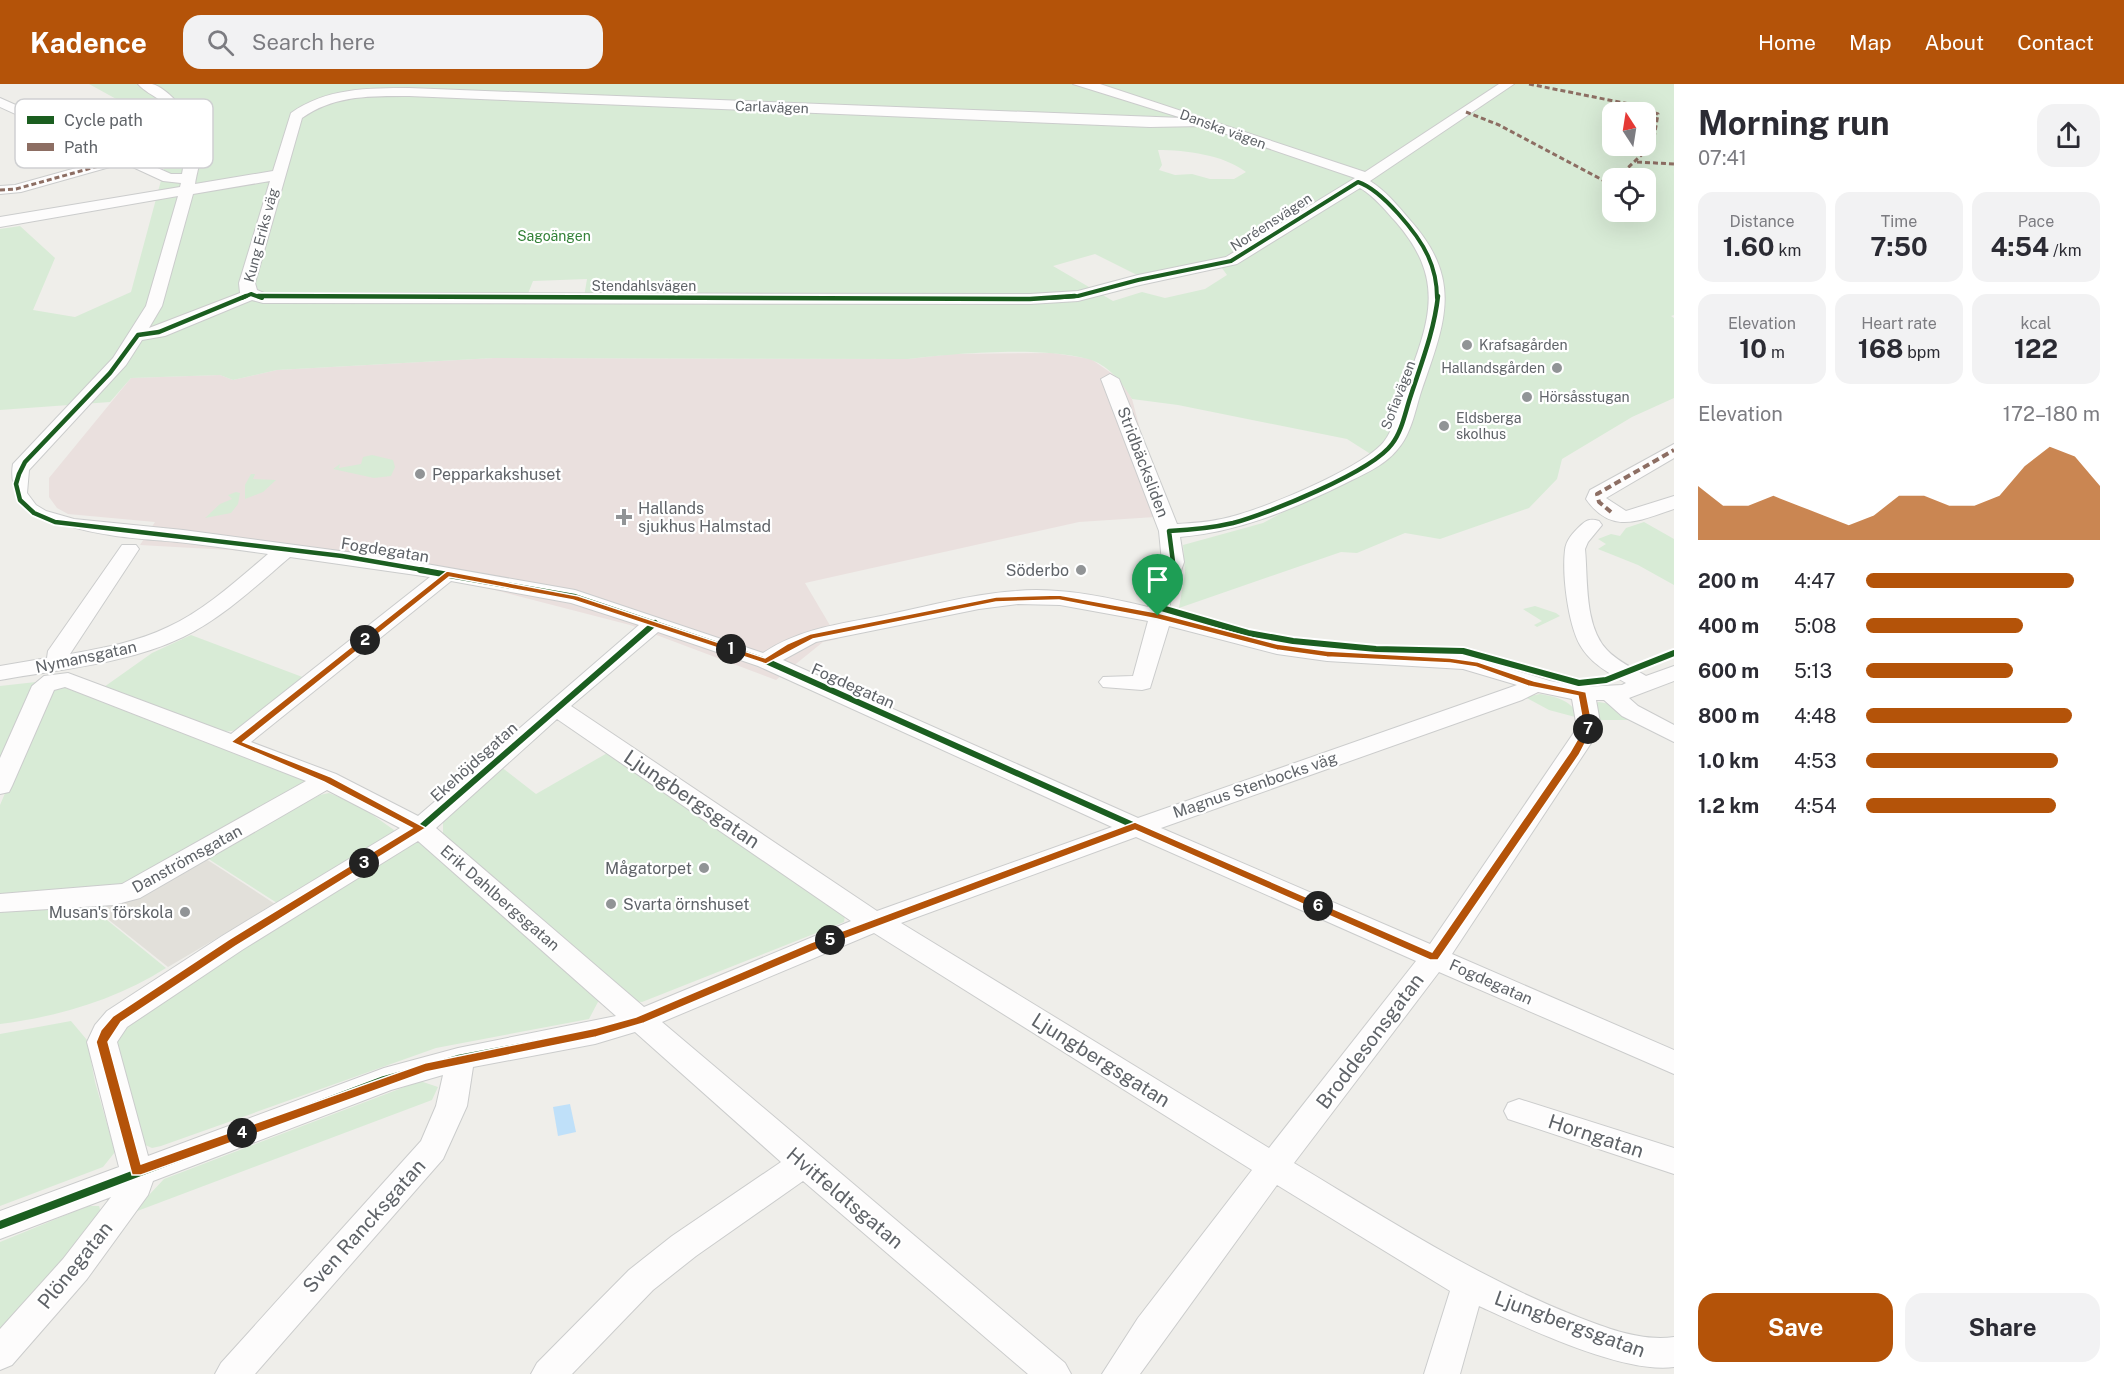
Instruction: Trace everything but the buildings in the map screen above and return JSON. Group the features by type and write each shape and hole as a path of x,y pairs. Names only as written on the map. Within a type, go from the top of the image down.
{"street":[{"name":"Fogdegatan","path":"144,84 164,99"},
{"name":"Danska vägen","path":"1079,84 1112,90 1362,180"},
{"name":"Noréensvägen","path":"1156,276 1231,261 1362,180 1508,84"},
{"name":"Carlavägen","path":"342,97 376,92 409,92 1169,123 1202,122"},
{"name":"Kung Eriks väg","path":"251,294 246,289 247,283 296,116 317,104 342,97"},
{"path":"0,102 15,109"},
{"path":"0,190 16,189 92,168"},
{"path":"145,168 187,184"},
{"name":"Fogdegatan","path":"190,168 154,306 138,335 110,373 25,462 18,475 15,488 23,504 40,516 74,525 286,549 447,574 575,597 656,623 766,662 1674,1063"},
{"name":"Kung Eriks väg","path":"0,222 187,184 277,175"},
{"name":"Sofiavägen","path":"1169,531 1213,526 1244,519 1358,468 1392,445 1432,336 1439,291 1432,261 1410,227 1362,180"},
{"name":"Stendahlsvägen","path":"251,294 276,298 1030,299 1078,296 1156,276"},
{"path":"138,335 159,332 251,294"},
{"name":"Stridbäcksliden","path":"1110,380 1169,531 1173,562 1159,603 1159,623 1142,683 1111,682"},
{"path":"1602,519 1597,494 1674,450"},
{"path":"1646,685 1599,655 1590,643 1580,609 1575,549 1578,540 1602,519 1631,518 1674,502"},
{"path":"0,786 44,686 53,673 59,651 110,580 129,549"},
{"name":"Nymansgatan","path":"0,673 53,673 176,632 227,599 286,549"},
{"path":"236,742 447,574"},
{"path":"766,662 790,645 810,637 996,599 1059,598 1158,616 1277,647 1327,654 1465,662 1532,684 1584,693 1630,711 1674,735"},
{"name":"Ekehöjdsgatan","path":"136,1171 102,1042 105,1033 117,1019 232,943 420,828 556,707 656,623"},
{"name":"Erik Dahlbergsgatan","path":"53,673 236,742 327,780 420,828 640,1020"},
{"path":"1584,693 1646,685 1674,673"},
{"name":"Magnus Stenbocks väg","path":"0,1225 136,1171 384,1080 458,1059 586,1035 640,1020 877,922 1135,826 1514,695 1532,684"},
{"name":"Broddesonsgatan","path":"1120,1374 1157,1319 1434,957 1575,752 1588,728 1584,693"},
{"name":"Ljungbergsgatan","path":"556,707 864,916 1469,1284 1521,1310 1596,1338 1655,1356 1668,1356 1674,1352"},
{"name":"Danströmsgatan","path":"0,903 114,896 131,891 327,780"},
{"name":"Hvitfeldtsgatan","path":"640,1020 1053,1374"},
{"name":"Sven Rancksgatan","path":"233,1374 432,1150 450,1115 458,1081 458,1059"},
{"name":"Horngatan","path":"1519,1111 1674,1161"},
{"path":"549,1374 641,1280 684,1246 804,1162"},
{"name":"Plönegatan","path":"0,1353 75,1269 123,1205 137,1186 136,1171"},
{"path":"1442,1374 1469,1284"}],"shaded area":[{"name":"Hallands sjukhus Halmstad","path":"1053,353 1091,359 1121,380 1132,399 1141,433 1170,516 1079,522 805,583 838,639 823,642 776,680 630,625 460,581 263,552 140,545 155,522 68,514 57,508 49,497 49,478 131,378 220,375 233,380 277,370 494,358 908,359 953,354"},
{"name":"Musan's förskola","path":"203,857 275,904 168,967 109,920 106,904"}],"green space":[{"name":"Sagoängen","path":"89,84 1674,84 1674,315 1671,316 1674,318 1674,398 1632,417 1562,459 1557,479 1529,508 1440,539 1405,533 1357,553 1341,552 1179,608 1185,573 1183,545 1263,523 1380,460 1347,439 1178,405 1132,399 1113,374 1095,361 1069,355 1024,352 974,353 908,359 494,358 277,370 233,380 220,375 131,378 110,402 0,410 0,229 20,226 55,258 33,310 75,317 131,292 164,168 213,168 213,99 116,99","holes":["1158,150 1180,151 1227,161 1246,172 1234,179 1210,179 1192,174 1175,175 1159,170 1162,165","1095,254 1137,275 1216,260 1227,275 1205,289 1165,298 1142,292 1113,301 1053,266","587,279 584,297 527,296 533,281"]},
{"path":"372,455 393,460 395,467 391,476 374,478 333,469 340,464 339,468 361,464 363,457"},
{"path":"251,474 255,474 253,479 276,480 263,492 245,499 245,485"},
{"path":"240,493 238,504 231,513 205,518 220,504 232,499 228,495"},
{"path":"1644,522 1674,539 1674,585 1638,565 1598,549 1606,544 1598,539 1611,534 1620,536 1626,528"},
{"path":"1535,606 1560,616 1537,627 1534,625 1542,621 1523,609"},
{"path":"191,635 305,678 238,730 224,732 104,687 152,653"},
{"path":"36,682 0,761 0,686"},
{"path":"61,686 306,783 119,890 0,896 0,805 49,690"},
{"path":"1540,694 1568,703 1579,718 1549,710 1525,697"},
{"path":"1595,703 1610,704 1630,720 1598,720"},
{"path":"609,752 845,915 844,922 642,1002 633,1001 443,834 443,822 500,766 536,794"},
{"path":"329,793 360,806 394,830 393,834 277,903 204,856 320,795"},
{"path":"419,842 599,1000 589,1019 436,1048 161,1146 152,1148 143,1144 116,1039 122,1023 409,843"},
{"path":"104,905 107,920 166,968 128,989 86,1005 43,1017 0,1024 0,912"},
{"path":"71,1021 87,1040 95,1082 115,1152 103,1167 0,1206 0,1034"},
{"path":"420,1081 438,1087 432,1100 132,1213 164,1179"},
{"path":"88,1206 99,1206 102,1216 0,1338 0,1242"}],"water":[{"path":"570,1104 576,1132 558,1136 553,1107"}],"marked path":[{"path":"1529,84 1629,104 1658,114 1653,144 1628,168"},
{"path":"1466,112 1499,125 1602,180"},
{"path":"1637,162 1674,164"},
{"path":"0,190 16,189 92,168"},
{"path":"1611,512 1599,502 1597,494 1674,450"}],"cycle path":[{"path":"1135,826 766,661 575,597 342,556 55,522 34,513 20,500 16,484 19,474 25,462 110,373 138,335 159,332 251,294 263,298 1030,299 1078,296 1138,280 1231,261 1358,182 1379,195 1415,235 1428,256 1435,276 1438,296 1431,338 1398,433 1391,446 1382,455 1346,476 1300,497 1236,522 1207,528 1169,531 1173,562 1158,607 1248,633 1293,641 1376,649 1463,651 1579,683 1606,680 1674,653"},
{"path":"136,1171 102,1042 105,1033 117,1019 232,943 420,828 655,623"},
{"path":"0,1225 384,1080 458,1059 595,1033 640,1020 814,946 1135,826"}],"place":[{"name":"Krafsagården","path":"1467,345"},
{"name":"Hallandsgården","path":"1557,368"},
{"name":"Hörsåsstugan","path":"1527,397"},
{"name":"Eldsberga skolhus","path":"1444,426"},
{"name":"Pepparkakshuset","path":"420,474"},
{"name":"Hallands sjukhus Halmstad","path":"624,517"},
{"name":"Söderbo","path":"1081,570"},
{"name":"Mågatorpet","path":"704,868"},
{"name":"Svarta örnshuset","path":"611,904"},
{"name":"Musan's förskola","path":"185,912"}],"route":[{"path":"447,574 575,597 766,662 790,645 810,637 996,599 1059,598 1125,608 1158,616 1277,647 1327,654 1465,662 1478,665 1532,684 1582,694 1589,722 1588,728 1575,752 1434,957 1135,826 814,946 640,1020 596,1033 425,1067 136,1171 102,1042 105,1033 117,1019 232,943 420,828 327,780 236,742 447,574"}]}
